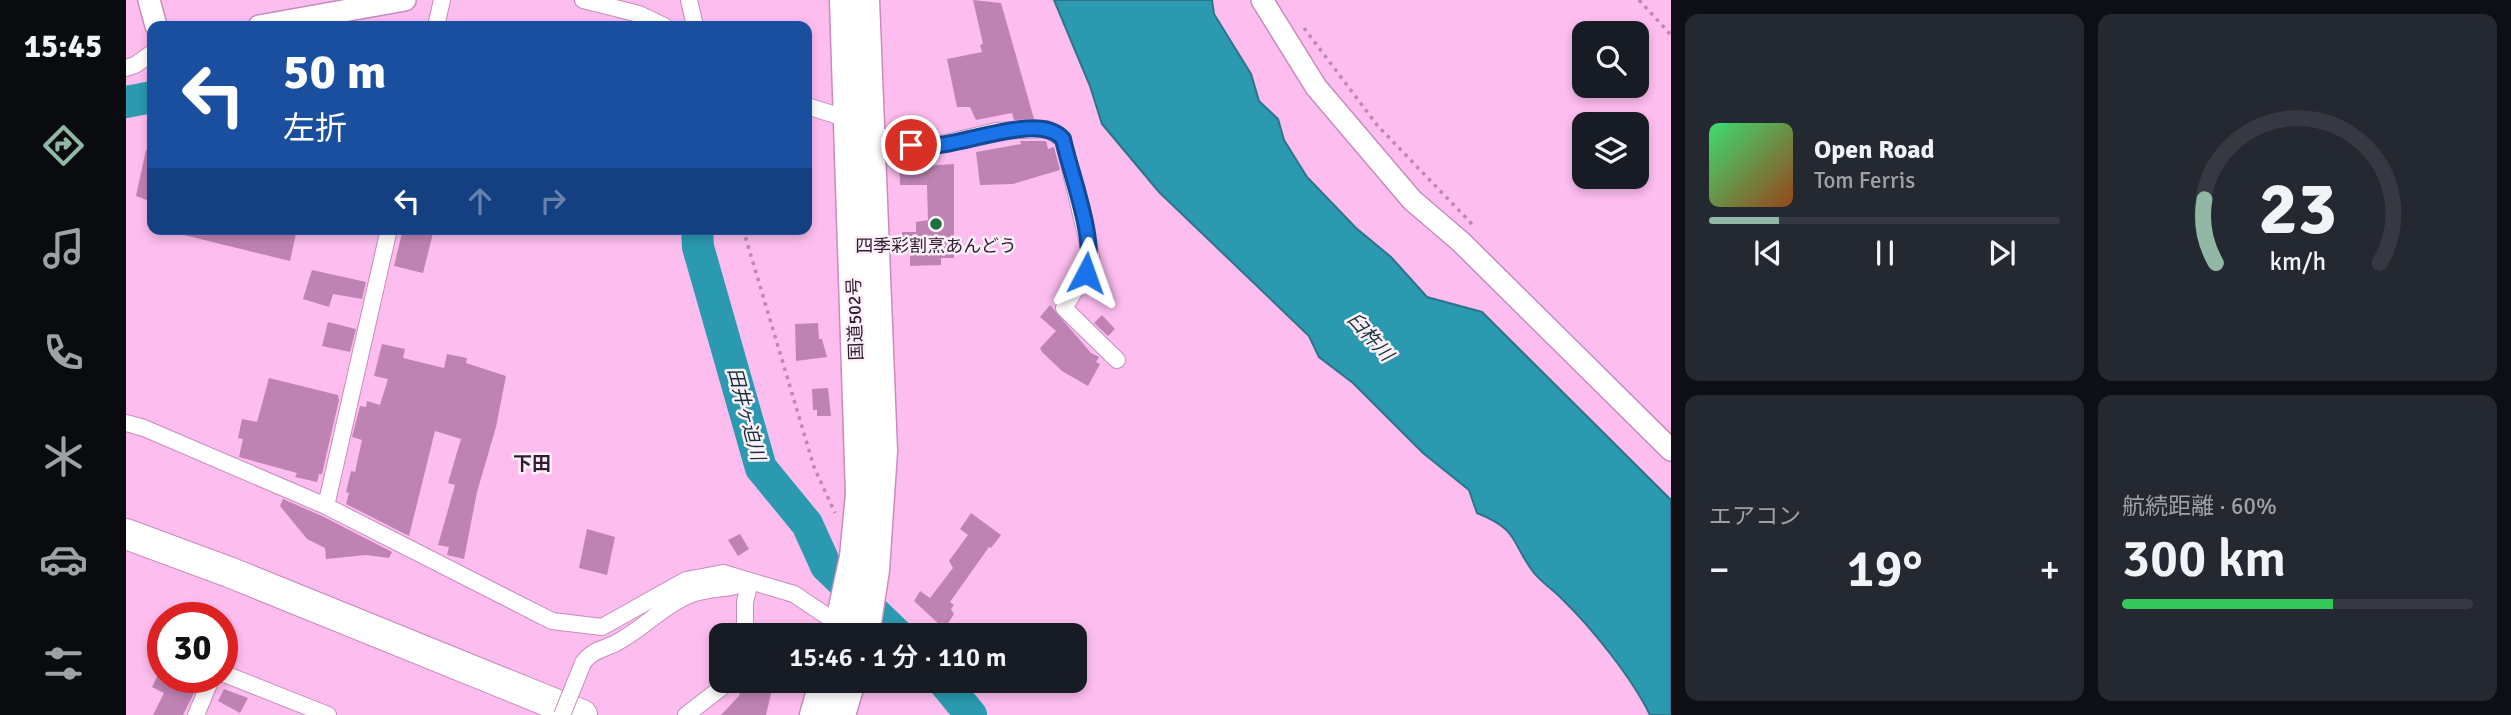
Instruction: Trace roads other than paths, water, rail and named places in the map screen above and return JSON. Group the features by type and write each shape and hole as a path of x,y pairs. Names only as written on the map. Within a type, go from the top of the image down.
{"highway":[{"name":"国道502号","path":"844,0 858,126"},
{"name":"国道502号","path":"849,623 864,564 860,494 858,126 865,0"},
{"path":"126,534 203,562 582,715"},
{"path":"126,555 528,715"},
{"path":"814,715 820,693"},
{"path":"841,715 847,693"}],"street":[{"path":"149,0 155,21"},
{"path":"287,21 405,0"},
{"path":"583,0 639,14 654,21"},
{"path":"689,0 694,21"},
{"path":"1262,0 1316,87 1412,200 1461,242 1671,450"},
{"path":"126,68 147,57"},
{"path":"812,108 925,148 996,131 1047,129 1059,133 1063,139 1091,256 1086,273 1064,308 1117,360"},
{"path":"326,506 388,235"},
{"path":"126,423 145,428 326,506 552,621 602,628 686,580 723,572 794,594 837,623"},
{"path":"745,623 744,601 750,582"},
{"path":"562,715 589,653 633,633 689,595 709,589 730,590 750,582"},
{"path":"238,679 328,715"},
{"path":"196,715 205,693"},
{"path":"687,715 715,693"}],"water":[{"name":"臼杵川","path":"1054,0 1212,0 1214,14 1251,74 1259,101 1278,119 1284,140 1307,177 1356,228 1391,257 1427,297 1482,312 1671,500 1671,715 1650,715 1633,685 1610,654 1574,611 1534,573 1508,532 1501,525 1477,513 1469,490 1423,453 1353,383 1319,357 1309,336 1159,192 1102,124 1090,86"}],"waterway":[{"name":"田井ヶ迫川","path":"126,102 147,98"},
{"name":"田井ヶ迫川","path":"697,235 698,247 761,468 807,524 826,566 885,623"},
{"name":"田井ヶ迫川","path":"953,693 971,715"}],"place":[{"name":"四季彩割烹あんどう","path":"936,224"}],"district":[{"name":"下田","path":"532,464"}]}
